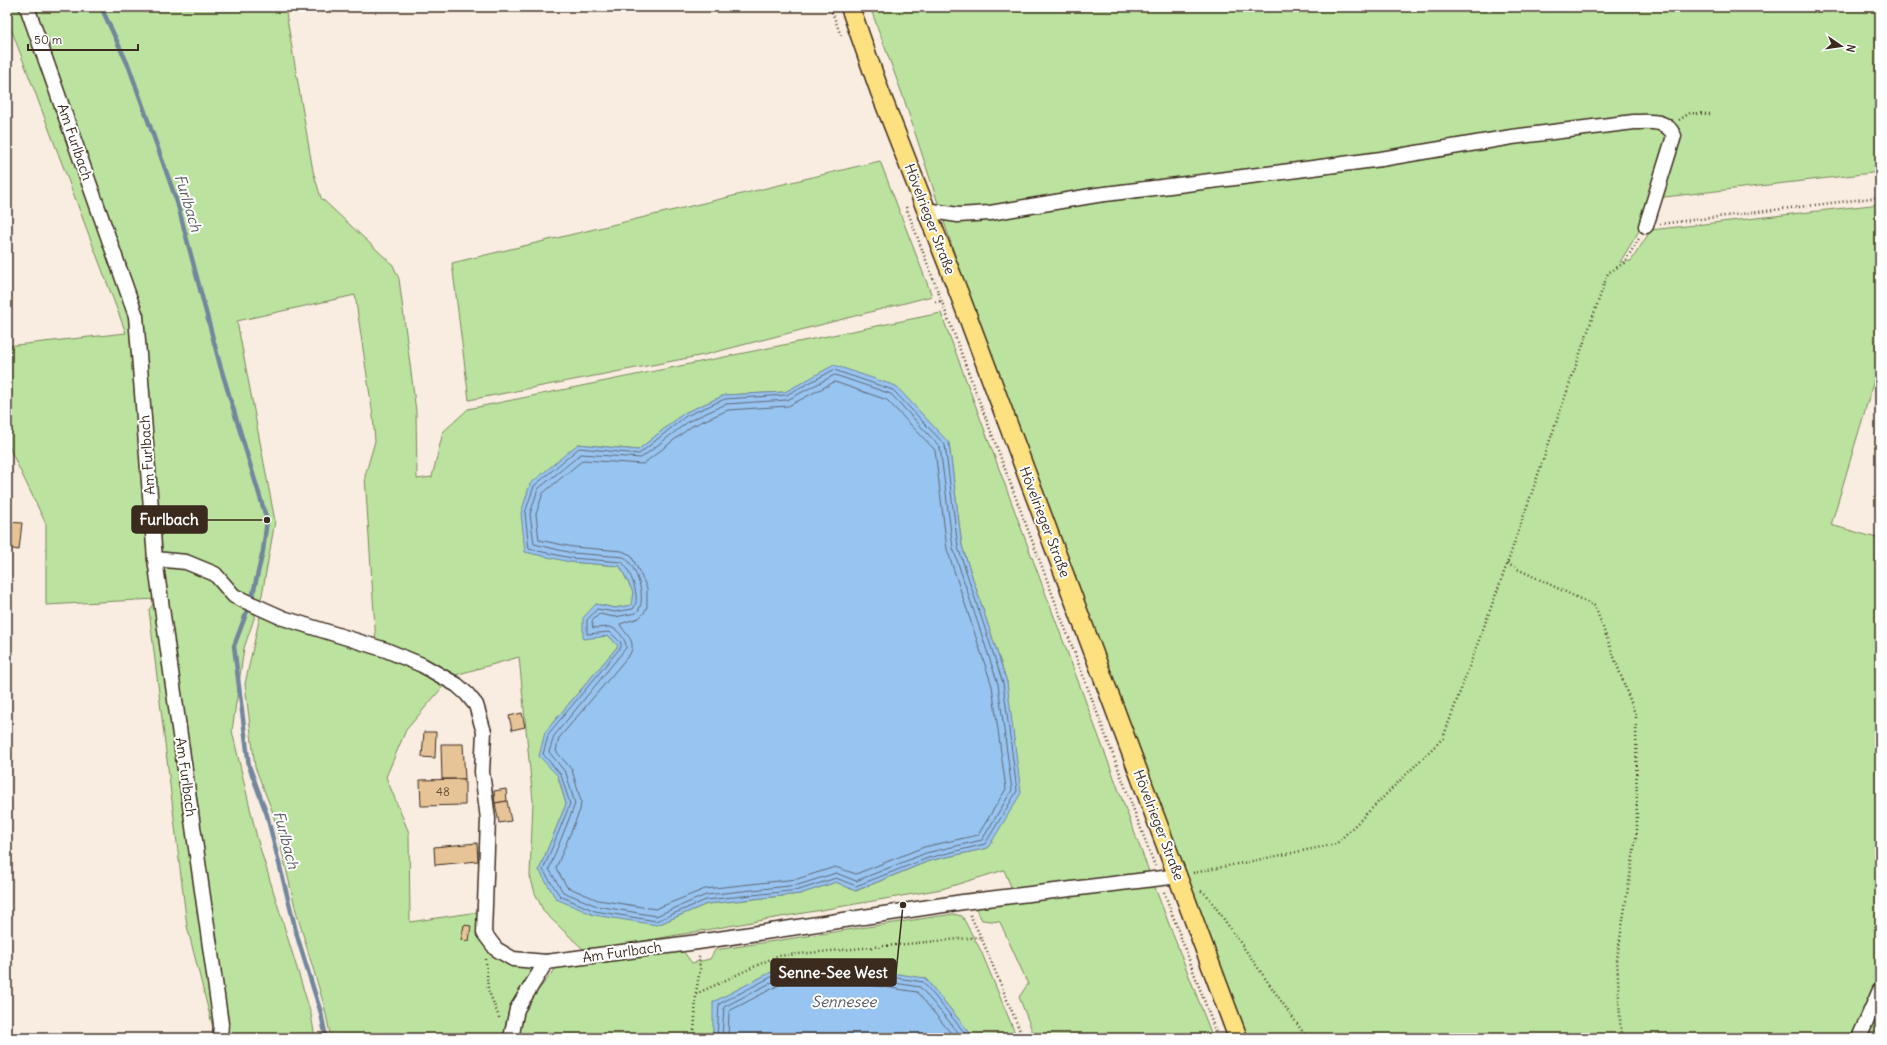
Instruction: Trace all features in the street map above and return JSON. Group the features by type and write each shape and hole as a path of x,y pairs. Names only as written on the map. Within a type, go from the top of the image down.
{"main road":[{"name":"Hövelrieger Straße","path":"850,7 880,92 1179,876 1238,1038"}],"street":[{"name":"Am Furlbach","path":"28,7 136,316 155,559 220,1024 220,1038"},
{"path":"926,210 958,215 990,214 1097,195 1373,160 1512,136 1634,122 1661,122 1669,128 1674,136 1646,226"},
{"path":"155,559 186,562 215,574 234,596 283,618 386,650 422,665 457,685 476,705 484,732 482,772 488,819 484,933"},
{"name":"Am Furlbach","path":"484,933 496,949 513,959 546,962 698,942 963,902 1179,876"},
{"path":"511,1038 517,1009 546,962"},
{"path":"1859,1038 1880,990"}],"path":[{"path":"832,12 844,43"},
{"path":"1669,128 1690,113 1710,114"},
{"path":"1179,876 1336,844 1443,738 1507,564 1608,273 1624,263 1646,226 1880,198"},
{"path":"905,204 1218,1038"},
{"path":"1507,564 1595,606 1636,716 1638,831 1617,958 1621,1038"},
{"path":"1179,876 1207,895 1307,1038"},
{"path":"963,902 981,937 1022,1038"},
{"path":"484,933 488,989 504,1026"},
{"path":"696,994 777,956 981,937"},
{"path":"694,1038 696,994 700,969 698,942"}],"green space":[{"path":"7,7 285,7 313,171 321,198 393,265 399,279 416,411 417,479 432,477 443,432 468,409 941,313 1157,893 1213,1038 1035,1038 1019,997 1028,984 1000,922 982,920 974,905 1012,889 1004,870 942,889 585,951 544,912 535,893 530,876 533,801 519,657 452,676 406,730 386,777 409,833 410,922 484,911 483,933 535,968 509,1038 331,1038 324,1005 296,911 273,813 255,767 245,684 260,616 379,653 376,643 365,476 375,441 373,416 355,295 237,321 275,521 262,595 244,648 232,731 257,838 311,1014 315,1038 213,1038 214,1032 187,926 149,610 156,599 46,605 46,524 7,443 7,346 126,333 7,18","holes":["834,366 949,443 962,546 1007,682 988,848 929,861 856,891 836,882 800,894 707,904 657,925 539,870 566,804 545,732 618,646 609,636 596,604 615,608 632,605 633,592 620,566 570,562 578,444 638,450 684,413 725,395 785,392"]},
{"path":"870,7 1880,7 1880,172 1656,198 1653,208 1620,262 1631,261 1651,230 1880,204 1880,360 1831,525 1880,539 1880,1038 1247,1038 967,292 904,99"},
{"path":"880,161 932,296 704,355 469,400 452,263"},
{"path":"953,914 962,916 981,951 1017,1038 974,1038 925,978 781,967 714,1002 713,1038 515,1038 522,1010 557,967 683,951 692,963 710,959 715,950"}],"water":[{"path":"834,365 896,386 949,443 962,546 1007,682 1021,793 988,848 929,861 855,891 836,882 800,894 707,904 657,925 594,915 556,899 539,870 566,804 558,776 539,756 545,732 618,646 609,636 583,639 583,618 596,604 615,608 631,605 633,592 620,566 570,562 525,552 521,513 530,484 578,444 638,450 684,413 725,395 785,392"},
{"name":"Sennesee","path":"845,966 925,978 974,1038 713,1038 713,1002 781,967"}],"building":[{"path":"7,522 22,523 19,550 7,548"},
{"path":"522,713 525,727 512,730 509,716"},
{"path":"424,732 436,732 435,758 422,757"},
{"path":"441,744 463,744 465,779 442,779"},
{"path":"465,779 465,805 421,806 420,780"},
{"path":"506,789 507,801 495,803 494,791"},
{"path":"507,801 511,821 499,823 495,803"},
{"path":"477,843 478,861 435,865 434,847"},
{"path":"464,925 471,926 469,941 461,940"}],"waterway":[{"name":"Furlbach","path":"101,7 129,67 177,202 220,365 267,520 263,551 252,598 234,646 249,766 267,815 298,939 321,1013 326,1038"}],"place":[{"name":"Furlbach","path":"267,520"},
{"name":"Senne-See West","path":"903,905"}]}
